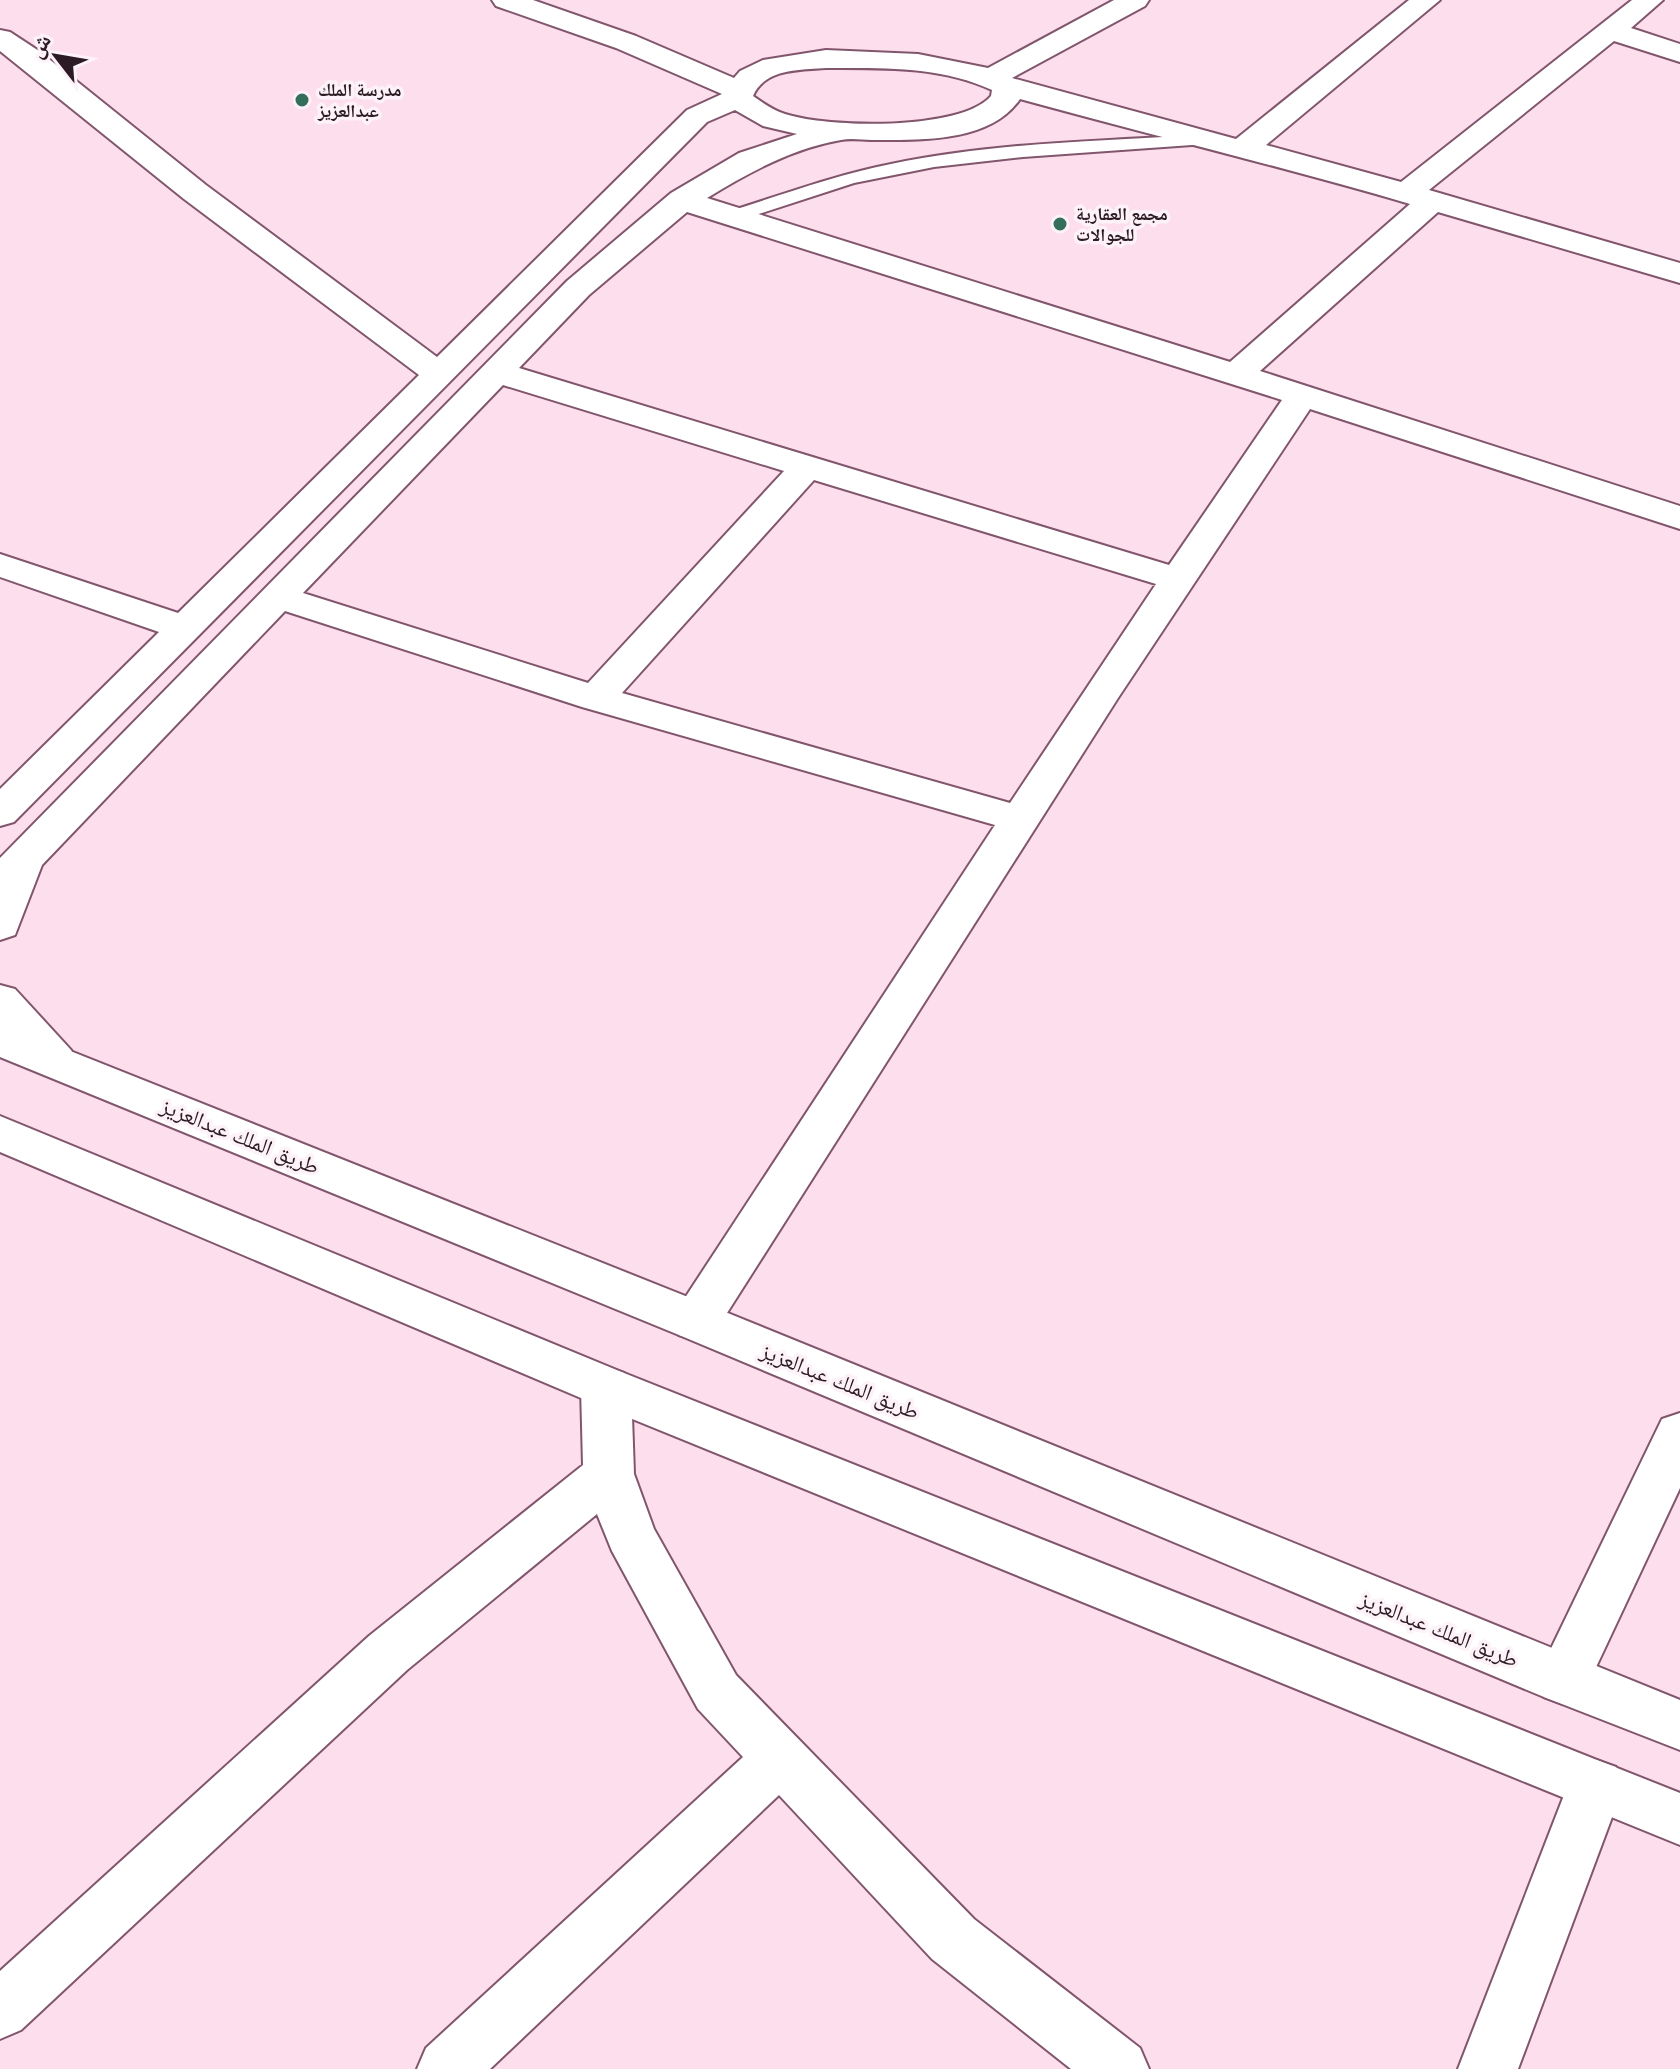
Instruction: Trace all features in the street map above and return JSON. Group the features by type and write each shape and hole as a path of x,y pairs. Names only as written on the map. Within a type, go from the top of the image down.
{"street":[{"path":"506,0 626,42 738,95 758,114 782,123 863,132 939,129 966,124 993,112 1005,100 999,82"},
{"path":"999,82 1135,0"},
{"path":"1242,149 1426,0"},
{"path":"1236,374 1419,197 1649,0"},
{"path":"1610,31 1680,53"},
{"path":"0,38 29,57 195,192 439,374"},
{"path":"626,42 770,66 826,59 880,59 946,68 1200,140 1291,159 1680,273"},
{"path":"0,813 697,116 738,95 747,77 770,66"},
{"path":"0,925 12,871 578,288 682,200 750,159 841,130"},
{"path":"682,200 1302,395 1680,518"},
{"path":"497,372 1177,579"},
{"path":"696,1321 1177,579 1302,395"},
{"path":"596,698 807,467"},
{"path":"0,565 184,628"},
{"path":"278,597 596,698 1020,819"},
{"path":"0,1000 55,1061"},
{"name":"طريق الملك عبدالعزيز","path":"0,1039 696,1321 1563,1680 1680,1725"},
{"path":"6,1139 606,1387 1680,1819"},
{"path":"606,1387 609,1474 630,1535 717,1692 953,1939 1116,2068"},
{"path":"1563,1680 1680,1434"},
{"path":"0,2010 388,1653 609,1474"},
{"path":"447,2069 780,1758"},
{"path":"1488,2069 1596,1785"}],"lane":[{"path":"734,216 851,179 927,164 1044,151 1200,140"}],"place":[{"name":"مدرسة الملك عبدالعزيز","path":"302,100"},
{"name":"مجمع العقارية للجوالات","path":"1060,224"}]}
